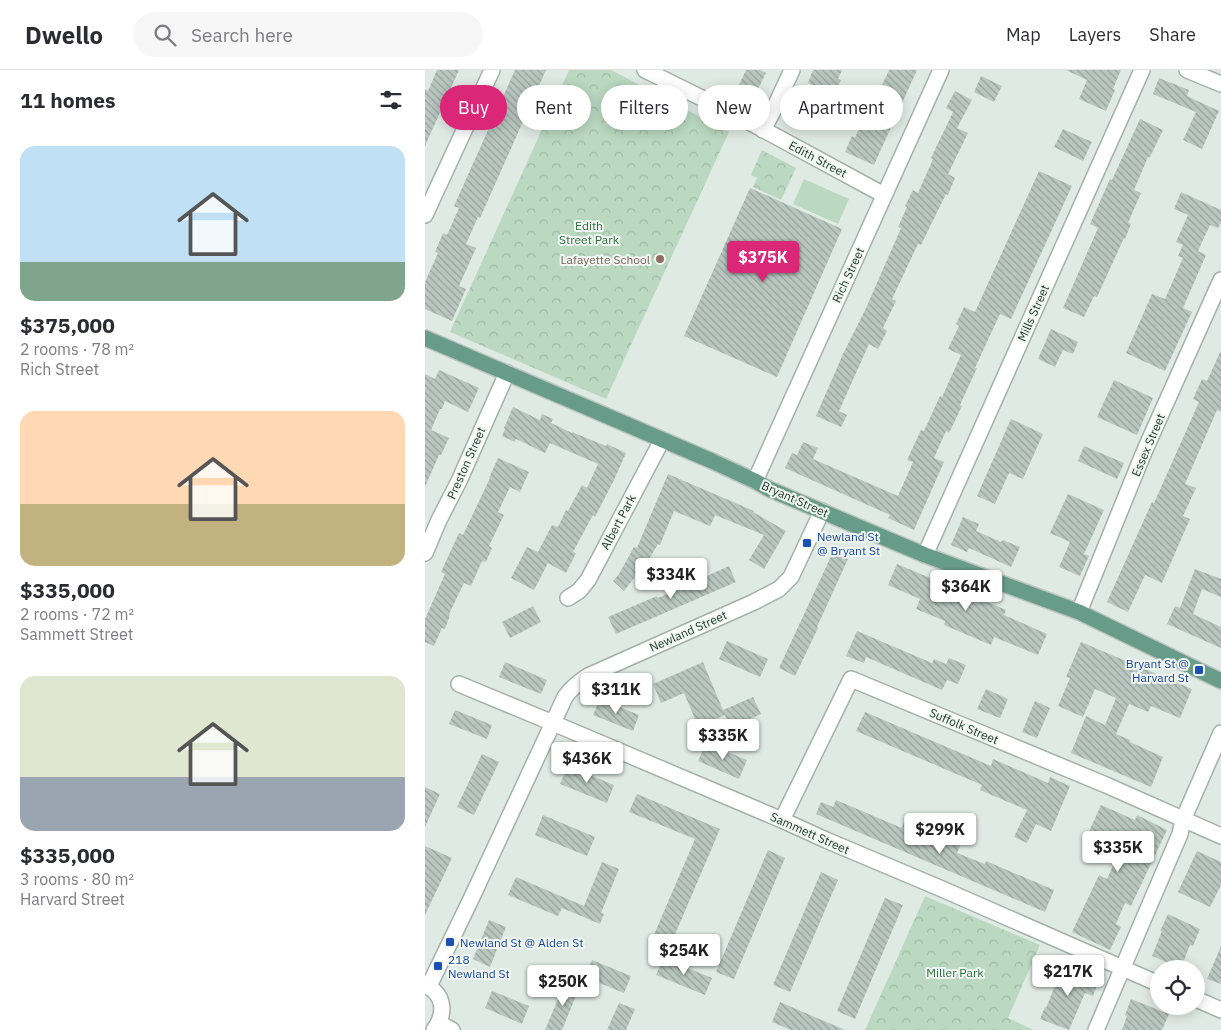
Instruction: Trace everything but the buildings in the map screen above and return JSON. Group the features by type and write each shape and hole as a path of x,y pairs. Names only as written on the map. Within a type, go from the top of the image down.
{"main road":[{"name":"Bryant Street","path":"425,338 755,481 769,489 925,555 1079,612 1221,681"}],"street":[{"path":"425,215 492,70"},
{"name":"Edith Street","path":"645,70 698,97"},
{"path":"770,117 792,70"},
{"name":"Rich Street","path":"755,481 941,70"},
{"name":"Mills Street","path":"925,555 1142,70"},
{"path":"1187,70 1221,84"},
{"name":"Edith Street","path":"763,130 884,196"},
{"name":"Essex Street","path":"1079,612 1144,452 1221,280"},
{"name":"Preston Street","path":"425,553 507,373"},
{"name":"Albert Park","path":"568,598 579,591 588,580 661,440"},
{"name":"Newland Street","path":"427,985 472,897 570,690 588,676 754,602 783,586 793,572 822,511"},
{"name":"Suffolk Street","path":"782,820 851,679 1033,754 1221,836"},
{"name":"Sammett Street","path":"459,684 782,820 1150,980"},
{"path":"1096,1030 1221,733"},
{"path":"427,985 437,993 441,1003 442,1028"},
{"path":"1205,1003 1221,1010"}],"green space":[{"name":"Edith Street Park","path":"569,70 611,70 640,85 601,85 601,130 688,130 688,110 698,116 698,130 725,130 729,132 606,399 450,332 542,130 591,130 591,85 562,85"},
{"path":"762,150 796,168 781,200 753,187 757,178 751,175"},
{"path":"804,179 849,199 838,224 793,204"},
{"name":"Miller Park","path":"925,896 1040,945 1008,1018 1034,1030 865,1030"}],"place":[{"name":"Lafayette School","path":"660,259"},
{"name":"Newland St @ Bryant St","path":"807,543"},
{"name":"Bryant St @ Harvard St","path":"1199,670"},
{"name":"Newland St @ Alden St","path":"450,942"},
{"name":"218 Newland St","path":"438,966"}]}
